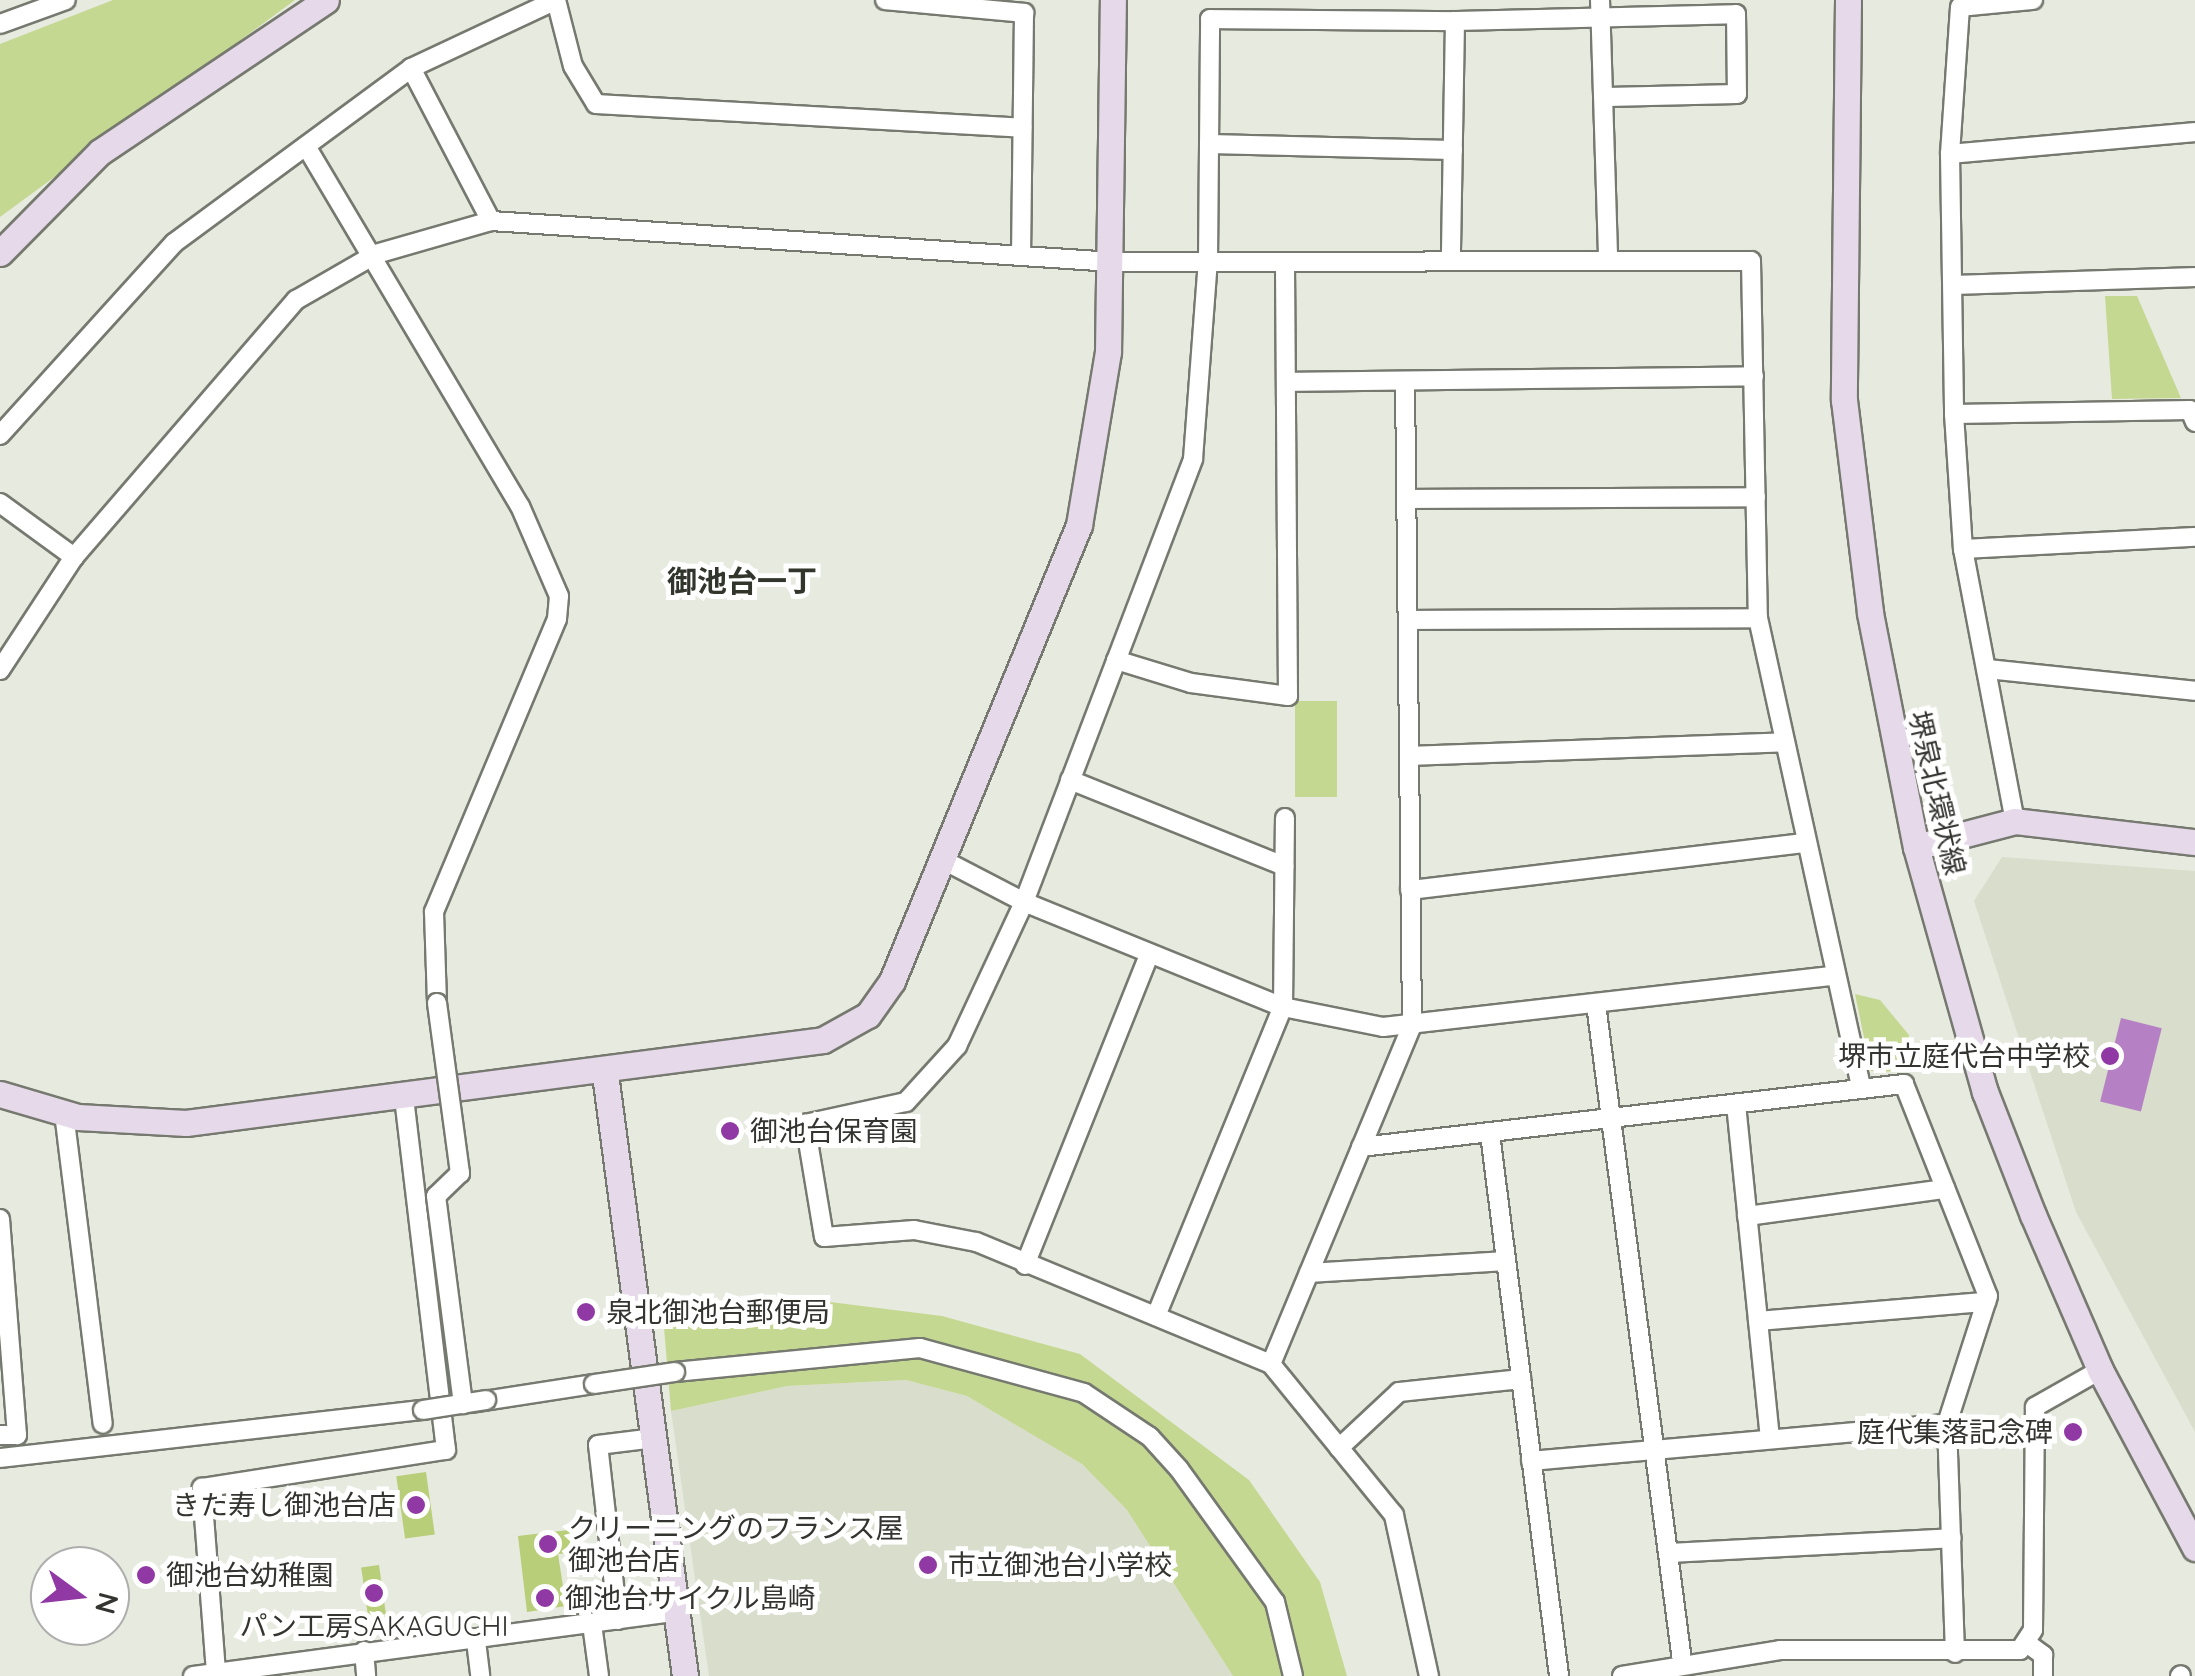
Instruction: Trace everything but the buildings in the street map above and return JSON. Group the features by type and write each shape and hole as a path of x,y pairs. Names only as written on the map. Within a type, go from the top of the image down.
{"street":[{"path":"0,24 66,0"},
{"path":"0,253 100,152 326,0"},
{"path":"0,435 174,243 412,68 556,0 573,66 596,104 1022,128"},
{"path":"885,0 1024,13 1021,256"},
{"path":"0,1094 64,1113 186,1123 605,1074 823,1040 868,1015 892,981 1079,526 1098,445 1113,262 1113,0"},
{"name":"堺泉北環状線","path":"1848,0 1844,400 1870,613 1916,848 1985,1092 2100,1370 2195,1548"},
{"path":"2015,821 1963,549 1954,414 1950,154 1960,8 2033,0"},
{"path":"1600,8 1607,97 1608,259"},
{"path":"1429,1676 1394,1515 1271,1364 976,1242 914,1230 824,1237 805,1124 906,1102 957,1046 1024,902 1193,459 1208,261 1210,19 1456,21 1600,8 1736,14 1737,94 1607,97"},
{"path":"1450,260 1456,21"},
{"path":"412,68 491,221"},
{"path":"1950,154 2195,132"},
{"path":"1209,144 1453,150"},
{"path":"306,146 376,254 551,563 559,596 557,619 434,912 436,1002 460,1173 436,1196 465,1404"},
{"path":"0,670 74,557 296,300 376,254 491,221 1113,262 1752,262 1758,618 1833,976 1861,1087"},
{"path":"1116,660 1191,684 1288,696 1286,262"},
{"path":"1955,285 2195,277"},
{"path":"1287,382 1754,376"},
{"path":"1271,1364 1412,1026 1406,382"},
{"path":"1954,414 2190,410 2195,422"},
{"path":"1408,499 1756,497"},
{"path":"0,502 74,557"},
{"path":"1963,549 2195,536"},
{"path":"1408,620 1758,618"},
{"path":"1987,669 2195,691"},
{"path":"1410,756 1784,742"},
{"path":"1070,780 1284,866"},
{"path":"1156,1316 1283,1007 1286,818"},
{"path":"1916,848 2015,821 2195,842"},
{"path":"1410,890 1805,843"},
{"path":"943,860 1024,902 1283,1007 1412,1026 1833,976"},
{"path":"1025,1265 1149,955"},
{"path":"1596,1004 1682,1660"},
{"path":"605,1074 686,1676"},
{"path":"1361,1146 1614,1122 1904,1084 1986,1302 1947,1424 1955,1652"},
{"path":"216,1672 202,1488 446,1450 404,1100"},
{"path":"1736,1104 1770,1436"},
{"path":"64,1113 103,1424"},
{"path":"1490,1134 1559,1676"},
{"path":"1748,1216 1946,1189"},
{"path":"0,1220 17,1435 0,1435"},
{"path":"1309,1273 1506,1261"},
{"path":"1758,1321 1986,1302"},
{"path":"0,1458 423,1410 675,1372 920,1348 1084,1392 1150,1437 1179,1469 1275,1602 1293,1676"},
{"path":"2028,1644 2035,1408 2100,1370"},
{"path":"1339,1448 1399,1392 1521,1378"},
{"path":"1532,1461 1770,1436 1947,1424"},
{"path":"618,1620 598,1446 655,1438"},
{"path":"1668,1552 1952,1538"},
{"path":"193,1676 677,1611"},
{"path":"592,1624 599,1676"},
{"path":"476,1641 480,1676"},
{"path":"1622,1676 1682,1660 1780,1650 1955,1652 2028,1644 2043,1654 2043,1676"},
{"path":"364,1651 366,1676"}],"shaded area":[{"name":"堺市立庭代台中学校","path":"2002,857 2195,871 2195,1432 2076,1212 1974,901"},
{"path":"2121,1018 2162,1028 2141,1112 2100,1101"},
{"name":"市立御池台小学校","path":"906,1380 967,1396 1082,1464 1127,1510 1233,1676 709,1676 671,1411 787,1386"}],"green space":[{"path":"113,0 295,0 0,217 0,44"},
{"path":"2105,296 2137,296 2181,398 2112,399"},
{"path":"1295,701 1337,701 1337,797 1295,797"},
{"path":"1855,994 1880,1000 1909,1035 1905,1072 1871,1071"},
{"path":"814,1300 942,1316 1080,1354 1249,1480 1320,1582 1347,1676 1233,1676 1127,1510 1082,1464 967,1396 906,1380 787,1386 671,1411 663,1315"}],"place":[{"name":"堺市立庭代台中学校","path":"2110,1056"},
{"name":"御池台保育園","path":"730,1131"},
{"name":"泉北御池台郵便局","path":"586,1312"},
{"name":"庭代集落記念碑","path":"2073,1432"},
{"name":"きた寿し御池台店","path":"416,1505"},
{"name":"クリーニングのフランス屋 御池台店","path":"548,1544"},
{"name":"市立御池台小学校","path":"928,1565"},
{"name":"御池台幼稚園","path":"146,1575"},
{"name":"パン工房SAKAGUCHI","path":"374,1593"},
{"name":"御池台サイクル島崎","path":"545,1598"}],"district":[{"name":"御池台一丁","path":"742,581"}]}
